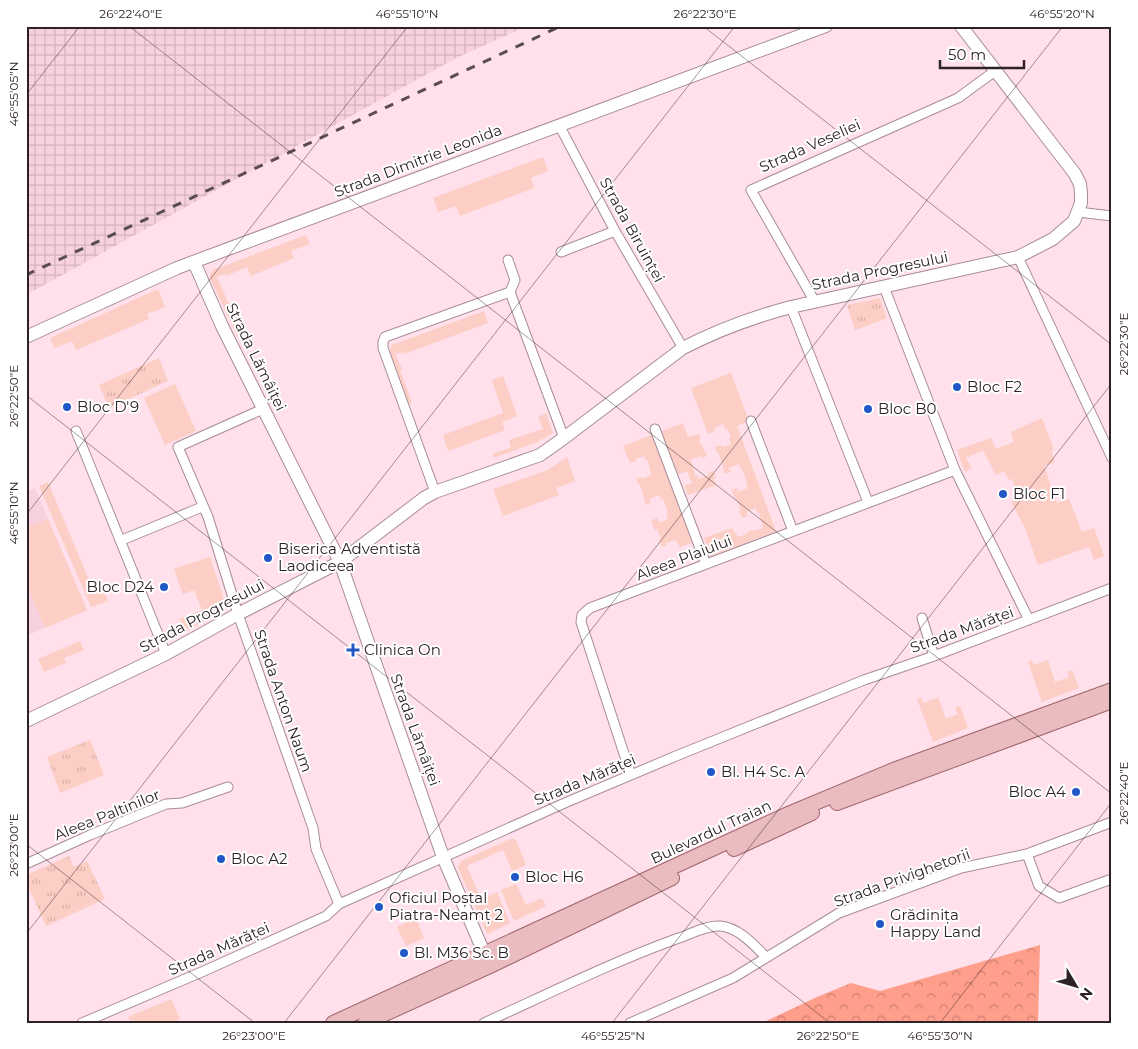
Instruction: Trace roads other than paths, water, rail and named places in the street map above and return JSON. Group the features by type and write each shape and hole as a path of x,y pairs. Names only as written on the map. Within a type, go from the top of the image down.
{"main road":[{"name":"Bulevardul Traian","path":"365,1023 487,960 794,811 896,769 1112,690"},
{"name":"Bulevardul Traian","path":"333,1023 487,960 672,878 823,808 1112,701"}],"street":[{"name":"Strada Dimitrie Leonida","path":"26,337 115,295 194,262 826,26"},
{"path":"960,26 1075,174 1080,184 1081,193 1078,212 1074,221 1053,239 1018,257 1112,458"},
{"name":"Strada Veseliei","path":"815,302 751,190 958,98 995,71"},
{"name":"Strada Biruinței","path":"559,125 615,231 683,348"},
{"path":"1078,212 1112,216"},
{"path":"561,252 615,231"},
{"name":"Strada Progresului","path":"26,721 166,654 238,614 340,562 414,504 435,492 540,454 683,348 704,337 756,316 790,307 1018,257"},
{"path":"508,260 515,280 510,292 564,438"},
{"name":"Strada Lămâiței","path":"194,262 222,326 340,562 443,857 487,960"},
{"path":"884,287 955,470 1029,620"},
{"path":"435,492 383,348 383,342 386,337 510,292"},
{"path":"790,307 868,502"},
{"name":"Strada Anton Naum","path":"263,409 178,447 202,507 208,517 238,614 313,828 316,849 338,904"},
{"path":"751,421 793,531"},
{"path":"655,430 706,564"},
{"path":"76,431 122,540 166,654"},
{"name":"Aleea Plaiului","path":"631,775 581,622 582,615 590,608 955,470"},
{"path":"122,540 202,507"},
{"name":"Strada Mărăței","path":"82,1023 326,916 338,904 567,802 846,687 934,656 1112,588"},
{"path":"922,618 934,656"},
{"name":"Aleea Paltinilor","path":"26,864 166,804 182,803 228,787"},
{"name":"Strada Privighetorii","path":"630,1023 732,978 839,913 960,868 1027,854 1112,822"},
{"path":"1027,854 1039,886 1060,898 1109,880"},
{"path":"484,1023 630,956 718,926 728,927 737,932 766,957"}],"railway":[{"path":"26,275 561,26"}],"place":[{"name":"Bloc F2","path":"957,387"},
{"name":"Bloc D'9","path":"67,407"},
{"name":"Bloc B0","path":"868,409"},
{"name":"Bloc F1","path":"1003,494"},
{"name":"Biserica Adventistă Laodiceea","path":"268,558"},
{"name":"Bloc D24","path":"164,587"},
{"name":"Clinica On","path":"353,650"},
{"name":"Bl. H4 Sc. A","path":"711,772"},
{"name":"Bloc A4","path":"1076,792"},
{"name":"Bloc A2","path":"221,859"},
{"name":"Bloc H6","path":"515,877"},
{"name":"Oficiul Poștal Piatra-Neamț 2","path":"379,907"},
{"name":"Grădinița Happy Land","path":"880,924"},
{"name":"Bl. M36 Sc. B","path":"404,953"}]}
